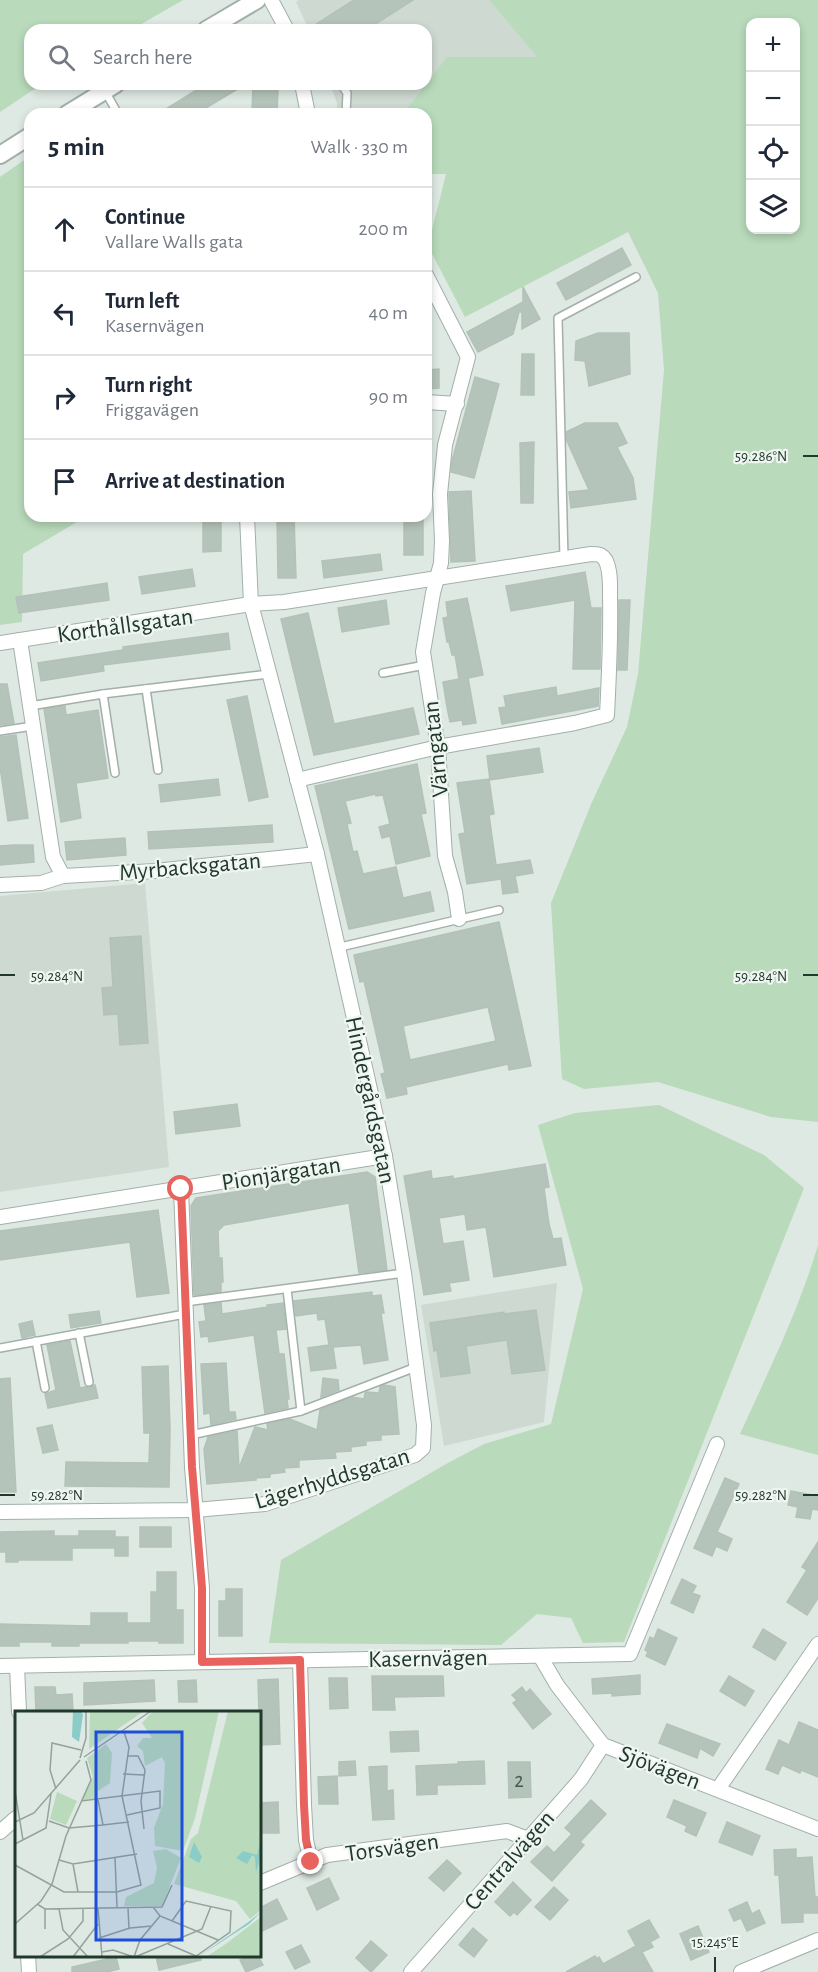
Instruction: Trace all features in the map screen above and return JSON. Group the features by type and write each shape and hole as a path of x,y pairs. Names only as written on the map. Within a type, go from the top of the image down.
{"street":[{"path":"216,24 257,0"},
{"path":"271,0 284,24"},
{"path":"77,108 107,90"},
{"path":"303,90 307,108"},
{"path":"0,155 24,140"},
{"name":"Värngatan","path":"432,287 468,357 445,445 440,494 441,563 428,617 423,652 438,747 445,856 455,892 459,919"},
{"path":"432,402 457,404"},
{"name":"Hindergårdsgatan","path":"247,522 251,604 316,854 385,1156 404,1273 424,1425"},
{"path":"251,604 284,602 598,554 606,562 608,569 611,640 607,715 602,718 438,747 297,780"},
{"name":"Korthållsgatan","path":"0,643 251,604"},
{"path":"20,640 53,857 63,876"},
{"name":"Myrbacksgatan","path":"0,885 41,883 63,876 155,871 316,854"},
{"name":"Pionjärgatan","path":"0,1217 385,1156"},
{"path":"181,1189 190,1436 202,1588 202,1662"},
{"name":"Lägerhyddsgatan","path":"0,1512 195,1510 265,1503 415,1455 423,1448 424,1425"},
{"name":"Kasernvägen","path":"0,1666 630,1654 717,1444"},
{"path":"718,1790 818,1644"},
{"name":"Sjövägen","path":"540,1656 557,1685 603,1745 818,1829"},
{"path":"300,1660 304,1805 306,1840 311,1862"},
{"path":"17,1666 19,1711"},
{"name":"Centralvägen","path":"411,1972 580,1779 603,1745"},
{"path":"0,1832 15,1819"},
{"name":"Torsvägen","path":"261,1883 327,1855 507,1831 528,1839"},
{"path":"741,1972 818,1940"}],"lane":[{"path":"111,90 116,108"},
{"path":"345,90 346,108"},
{"path":"564,558 558,318 636,277"},
{"path":"383,673 425,665"},
{"path":"30,706 103,694 269,674"},
{"path":"146,689 158,770"},
{"path":"103,694 116,772"},
{"path":"0,731 33,726"},
{"path":"336,948 499,910"},
{"path":"0,1348 287,1288 404,1273"},
{"path":"287,1288 301,1411"},
{"path":"79,1333 89,1382"},
{"path":"36,1341 45,1388"},
{"path":"190,1436 301,1411 416,1367"}],"shaded area":[{"path":"299,0 489,0 537,57 432,111 432,108 337,108 332,90 432,90 432,24 306,24 296,2"},
{"path":"145,883 169,1167 0,1192 0,896"},
{"path":"557,1283 544,1422 444,1446 421,1305"}],"green space":[{"path":"0,0 183,0 141,24 24,24 24,90 33,90 0,112"},
{"path":"489,0 818,0 818,1122 771,1117 658,1082 584,1089 562,1079 551,903 592,802 627,727 638,674 664,370 658,293 628,232 465,317 432,254 432,230 446,174 432,174 432,108 408,108 422,90 432,90 432,76 447,57 537,57"},
{"path":"24,160 24,522 77,522 23,554 22,622 0,625 0,177"},
{"path":"659,1105 764,1155 804,1188 624,1642 583,1643 571,1618 537,1614 501,1645 269,1643 281,1560 484,1444 551,1424 583,1289 538,1125 575,1113"},
{"path":"818,1245 818,1455 740,1434 792,1317"}],"building":[{"path":"354,0 413,0 375,24 316,24"},
{"path":"196,90 236,90 206,108 168,108"},
{"path":"253,90 278,90 277,108 252,108"},
{"path":"622,248 631,265 566,300 557,283"},
{"path":"523,287 540,319 522,329 522,312 519,312 513,334 478,352 467,332 523,302"},
{"path":"598,333 629,333 630,374 589,386 585,361 575,360 576,341"},
{"path":"522,354 534,354 534,395 521,395"},
{"path":"439,369 439,388 432,389 432,370"},
{"path":"475,377 499,384 474,478 451,472"},
{"path":"585,423 617,423 627,443 617,447 633,478 636,499 571,508 569,492 589,490 567,441 566,432"},
{"path":"534,442 533,503 521,503 520,443"},
{"path":"471,491 475,561 451,562 449,492"},
{"path":"203,522 221,522 221,551 203,552"},
{"path":"277,522 294,522 296,578 278,578"},
{"path":"404,522 423,522 423,555 404,555"},
{"path":"380,554 382,570 324,578 322,561"},
{"path":"192,569 195,586 142,594 139,577"},
{"path":"585,572 591,608 601,608 600,669 573,669 575,600 511,611 506,586"},
{"path":"107,583 109,600 19,613 16,597"},
{"path":"467,598 483,675 468,678 476,723 463,725 462,720 450,722 447,707 443,682 459,679 455,655 452,655 449,642 447,642 443,618 448,617 446,602"},
{"path":"386,600 389,624 342,632 338,608"},
{"path":"619,600 630,600 627,670 618,670"},
{"path":"308,613 334,724 413,708 419,734 314,755 281,619"},
{"path":"228,633 230,649 103,665 104,671 41,681 38,663 123,650 123,647"},
{"path":"0,684 7,684 14,723 0,725"},
{"path":"556,687 557,696 599,688 598,706 502,724 499,708 506,707 504,696"},
{"path":"247,696 268,797 249,801 227,700"},
{"path":"65,706 66,715 98,710 108,778 76,783 81,818 61,822 44,709"},
{"path":"16,735 28,818 8,821 0,767 0,737"},
{"path":"539,748 543,772 490,780 487,756"},
{"path":"417,764 426,813 421,814 430,856 396,864 390,836 382,838 379,827 390,824 383,795 376,796 376,794 345,801 351,823 347,824 353,852 357,851 363,874 396,867 403,898 430,892 434,911 349,929 315,786"},
{"path":"218,779 220,795 161,802 159,785"},
{"path":"489,779 494,814 489,815 496,865 530,860 533,873 515,876 518,892 503,894 501,879 467,884 459,834 465,833 457,783"},
{"path":"272,825 273,842 149,849 148,832"},
{"path":"125,838 126,855 67,860 65,842"},
{"path":"33,845 34,862 0,865 0,846"},
{"path":"499,922 531,1066 509,1070 508,1064 406,1087 407,1094 387,1098 381,1074 385,1073 364,981 360,982 354,955","holes":["488,1007 496,1041 410,1060 403,1026"]},
{"path":"141,936 148,1043 120,1045 118,1014 104,1015 102,988 113,987 110,938"},
{"path":"237,1104 240,1126 176,1134 174,1112"},
{"path":"545,1164 549,1187 544,1188 549,1224 553,1239 561,1238 566,1265 494,1277 486,1227 467,1230 465,1214 439,1218 443,1244 463,1241 469,1280 449,1283 451,1291 424,1295 404,1176 431,1171 432,1179 453,1176 453,1179"},
{"path":"367,1172 375,1177 387,1270 359,1273 349,1203 224,1225 218,1231 219,1258 222,1258 221,1292 194,1295 191,1206 196,1198"},
{"path":"158,1210 169,1293 137,1297 130,1242 0,1260 0,1231"},
{"path":"372,1292 372,1296 381,1295 384,1313 381,1313 388,1360 364,1364 361,1345 333,1347 336,1368 311,1371 308,1348 329,1345 325,1319 318,1320 317,1313 296,1316 294,1301"},
{"path":"221,1303 222,1314 283,1303 286,1329 276,1330 279,1354 284,1354 288,1408 265,1413 254,1335 209,1342 208,1336 201,1337 199,1322 206,1321 204,1305"},
{"path":"536,1310 545,1370 512,1374 507,1340 466,1346 470,1373 441,1377 430,1323 504,1312 504,1314"},
{"path":"99,1311 101,1323 71,1328 69,1315"},
{"path":"32,1321 35,1335 22,1338 19,1324"},
{"path":"70,1341 80,1388 95,1385 98,1398 48,1408 45,1394 56,1390 47,1345"},
{"path":"226,1363 229,1412 235,1412 236,1419 211,1425 210,1413 204,1414 201,1364"},
{"path":"168,1366 169,1487 65,1486 66,1462 149,1463 150,1433 144,1433 142,1367"},
{"path":"10,1378 16,1492 0,1492 0,1379"},
{"path":"323,1378 338,1380 339,1390 321,1397"},
{"path":"384,1385 395,1387 399,1434 381,1435 381,1440 366,1441 366,1445 351,1447 351,1451 335,1452 336,1458 299,1460 299,1467 284,1468 285,1472 270,1474 270,1477 207,1484 204,1449 208,1437 237,1431 239,1468 255,1427 268,1430 267,1424 290,1419 317,1430 320,1410 352,1397 364,1399 365,1393 379,1393 380,1387"},
{"path":"52,1425 58,1450 43,1453 37,1428"},
{"path":"725,1478 739,1484 717,1532 732,1539 727,1551 716,1546 712,1556 694,1548"},
{"path":"791,1491 818,1496 818,1510 812,1509 810,1519 796,1517 798,1507 788,1505"},
{"path":"140,1527 171,1527 171,1547 140,1547"},
{"path":"54,1531 54,1536 79,1536 79,1531 115,1531 115,1537 128,1537 128,1556 115,1556 115,1548 72,1548 72,1560 6,1562 6,1552 0,1552 0,1532"},
{"path":"818,1542 818,1598 807,1615 787,1602 807,1570 802,1567"},
{"path":"157,1572 176,1572 176,1610 183,1610 183,1643 128,1641 128,1643 79,1643 79,1646 52,1646 52,1642 19,1642 19,1646 0,1646 0,1624 91,1626 91,1613 127,1613 127,1623 151,1623 151,1592 157,1592"},
{"path":"682,1579 696,1586 692,1593 700,1596 693,1613 671,1603"},
{"path":"226,1589 242,1589 242,1636 219,1636 219,1601 226,1601"},
{"path":"658,1629 677,1638 665,1665 646,1656 648,1652 645,1650 650,1637 654,1639"},
{"path":"763,1629 786,1643 775,1660 753,1647"},
{"path":"640,1675 640,1694 612,1696 612,1693 593,1694 592,1679"},
{"path":"372,1676 443,1676 444,1696 394,1697 395,1710 373,1710"},
{"path":"729,1676 754,1691 745,1706 720,1691"},
{"path":"329,1678 347,1678 348,1708 330,1709"},
{"path":"278,1679 280,1744 261,1745 258,1680"},
{"path":"154,1680 155,1701 84,1705 84,1683"},
{"path":"196,1680 197,1702 179,1702 178,1681"},
{"path":"35,1687 55,1687 56,1695 72,1694 73,1711 36,1711"},
{"path":"522,1687 526,1693 530,1689 551,1714 533,1729 513,1703 517,1700 512,1695"},
{"path":"799,1722 818,1730 818,1777 801,1770 800,1773 782,1765 778,1774 766,1769 779,1740 789,1745"},
{"path":"667,1724 720,1744 713,1756 700,1748 697,1758 659,1743"},
{"path":"418,1731 419,1751 391,1752 390,1732"},
{"path":"355,1761 356,1775 339,1776 339,1762"},
{"path":"484,1761 485,1784 437,1785 437,1794 417,1795 416,1766"},
{"path":"508,1762 530,1762 531,1797 509,1798"},
{"path":"387,1766 387,1791 393,1790 394,1819 373,1820 369,1767"},
{"path":"337,1776 338,1804 319,1804 318,1777"},
{"path":"591,1800 606,1814 580,1842 584,1845 552,1881 531,1862 547,1846 554,1853 572,1834 565,1828"},
{"path":"674,1800 706,1813 696,1836 685,1831 687,1826 667,1817"},
{"path":"278,1802 279,1833 261,1833 261,1803"},
{"path":"727,1822 760,1836 752,1855 719,1842"},
{"path":"796,1849 796,1858 812,1857 818,1913 803,1913 803,1922 782,1923 779,1875 775,1875 774,1850"},
{"path":"447,1860 461,1873 444,1891 429,1878"},
{"path":"329,1878 339,1899 317,1910 307,1888"},
{"path":"513,1882 531,1900 517,1915 514,1912 510,1916 495,1902"},
{"path":"554,1887 568,1900 550,1920 535,1907"},
{"path":"277,1899 287,1919 261,1932 261,1907"},
{"path":"747,1902 752,1914 759,1910 765,1923 747,1931 741,1918 734,1921 729,1910"},
{"path":"649,1920 659,1937 650,1942 653,1947 642,1952 653,1972 566,1972 595,1956 597,1959 599,1957 603,1964 636,1946 628,1931"},
{"path":"698,1926 709,1952 691,1960 680,1934"},
{"path":"473,1928 487,1940 474,1957 459,1945"},
{"path":"371,1941 387,1955 371,1972 356,1958"},
{"path":"301,1945 310,1962 295,1969 286,1952"},
{"path":"116,1957 119,1969 107,1972 72,1972 72,1967"},
{"path":"156,1957 200,1957 201,1960 159,1970"},
{"path":"247,1957 259,1957 263,1965 246,1972 240,1960"}],"route":[{"path":"181,1189 192,1467 202,1588 202,1662 300,1660 304,1805 306,1840 311,1862"}]}
